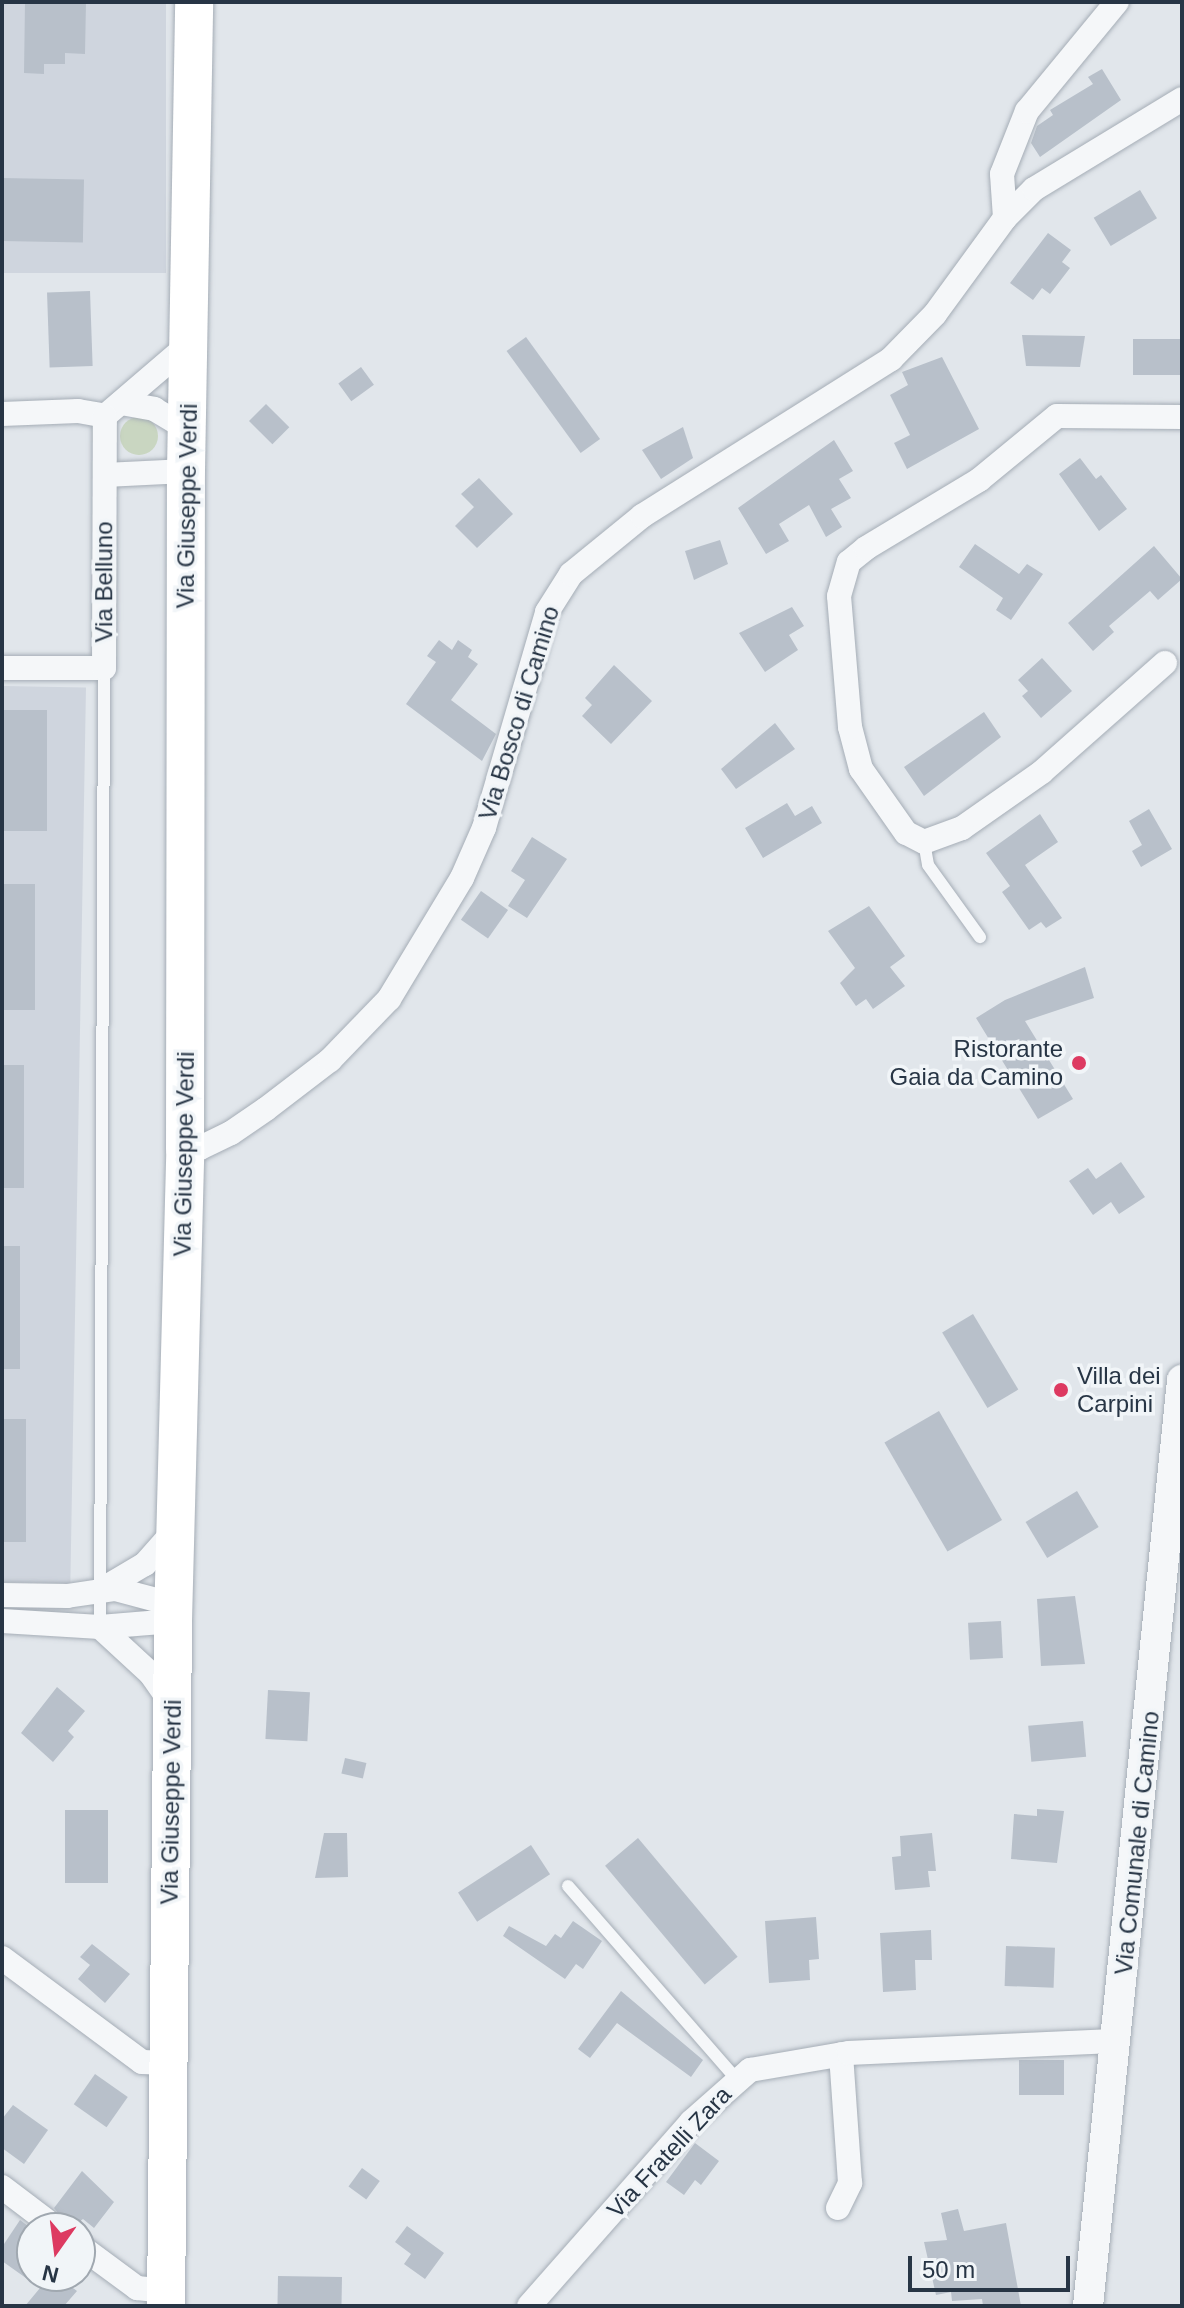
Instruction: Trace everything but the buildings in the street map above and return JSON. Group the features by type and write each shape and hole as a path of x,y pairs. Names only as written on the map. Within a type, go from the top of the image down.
{"main road":[{"name":"Via Giuseppe Verdi","path":"166,2298 172,1704 185,1149 186,471 194,2"}],"street":[{"path":"1005,218 1002,174 1027,111 1117,2"},
{"name":"Via Bosco di Camino","path":"185,1149 231,1133 330,1060 396,987 462,878 484,828 547,612 571,574 642,516 891,359 951,295 1005,218 1051,178 1182,99"},
{"path":"113,410 189,344"},
{"path":"2,414 154,409 187,429"},
{"name":"Via Belluno","path":"2,668 104,668 105,475 113,410"},
{"path":"1165,663 1042,772 962,828 924,842 906,833 861,769 850,727 839,637 839,596 849,562 979,480 1057,416 1182,417"},
{"path":"105,475 186,471"},
{"name":"Via Comunale di Camino","path":"1088,2306 1176,1513 1182,1380"},
{"path":"101,1590 145,1564 176,1529"},
{"path":"2,1595 67,1596 101,1590 130,1591 174,1613"},
{"path":"2,1621 100,1627 174,1613"},
{"path":"100,1627 151,1674 172,1704"},
{"path":"2,1958 142,2062 169,2063"},
{"name":"Via Fratelli Zara","path":"529,2306 691,2122 750,2070 841,2054 1118,2041"},
{"path":"838,2208 850,2183 841,2054"},
{"path":"2,2187 35,2212"},
{"path":"96,2258 137,2288 166,2298"}],"lane":[{"path":"100,1627 104,668"},
{"path":"924,842 928,865 980,937"},
{"path":"568,1886 738,2081"}],"shaded area":[{"path":"2,2 166,2 166,273 2,273"},
{"path":"2,686 86,687 70,1583 2,1582"}],"green space":[{"path":"139,417 152,423 158,436 152,449 139,455 126,449 120,436 126,423"}],"place":[{"name":"Ristorante Gaia da Camino","path":"1079,1063"},
{"name":"Villa dei Carpini","path":"1061,1390"}]}
